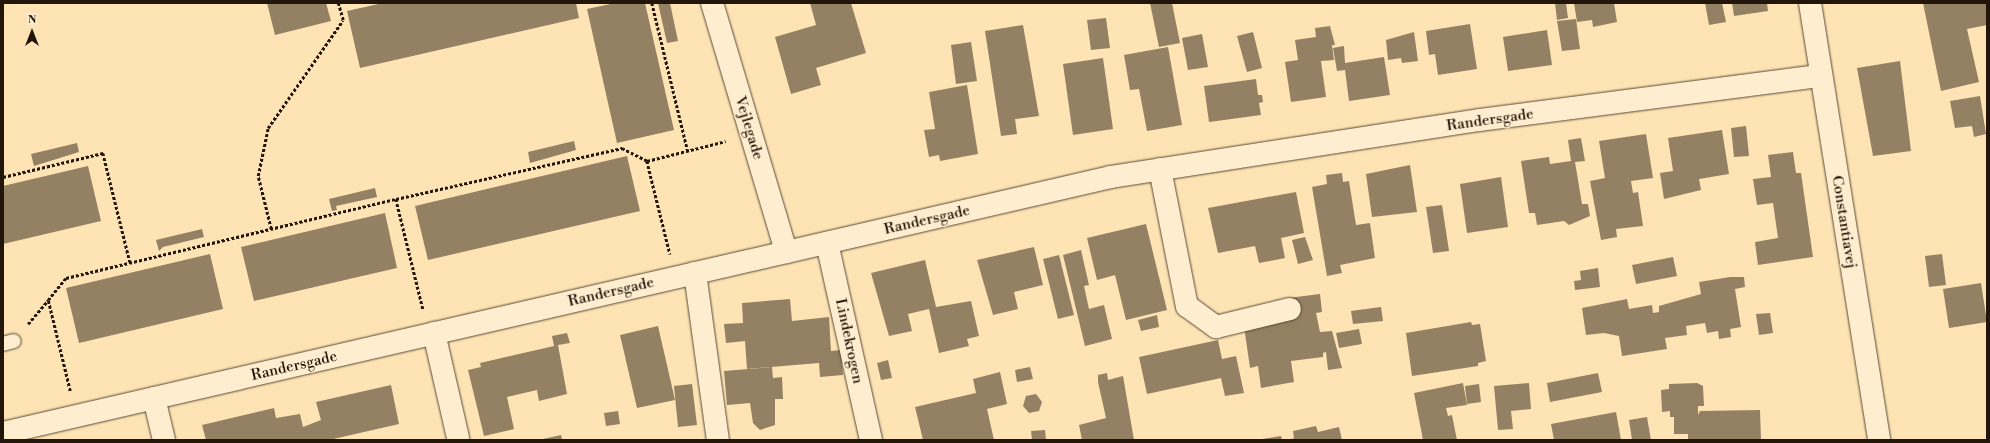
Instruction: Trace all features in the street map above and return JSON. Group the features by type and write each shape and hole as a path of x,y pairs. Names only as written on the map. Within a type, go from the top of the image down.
{"street":[{"name":"Vejlegade","path":"712,3 786,252"},
{"name":"Constantiavej","path":"1810,3 1879,440"},
{"name":"Randersgade","path":"3,433 1112,177 1480,120 1821,76"},
{"path":"1160,169 1187,306 1216,327 1290,310"},
{"name":"Lindekrogen","path":"827,243 871,440"},
{"path":"685,275 718,440"},
{"path":"434,334 458,438"},
{"path":"154,398 164,440"}],"path":[{"path":"271,229 258,176 268,128 342,20 338,3"},
{"path":"652,3 688,152"},
{"path":"8,342 48,300 66,278 396,199 622,148 647,161 688,152 750,134"},
{"path":"3,177 103,153 130,262"},
{"path":"647,161 685,275"},
{"path":"396,199 423,310 434,334"},
{"path":"48,300 76,416"}],"building":[{"path":"267,3 326,3 331,21 275,35"},
{"path":"383,3 576,3 579,18 360,68 347,11"},
{"path":"615,3 645,3 674,130 617,143 587,9"},
{"path":"658,3 670,3 678,41 667,43"},
{"path":"810,3 851,3 866,53 816,68 821,85 791,94 775,37 816,25"},
{"path":"1150,3 1172,3 1180,43 1159,47"},
{"path":"1555,3 1566,3 1568,18 1557,20"},
{"path":"1574,3 1614,3 1617,22 1593,27 1592,20 1577,22"},
{"path":"1705,3 1722,3 1726,22 1709,25"},
{"path":"1732,3 1767,3 1768,11 1734,16"},
{"path":"1923,3 1987,3 1987,25 1967,29 1979,82 1941,91"},
{"path":"1106,18 1110,48 1091,50 1087,20"},
{"path":"1576,19 1580,49 1562,51 1557,21"},
{"path":"1470,24 1477,69 1438,75 1435,54 1429,55 1426,31"},
{"path":"1023,25 1039,116 1015,119 1017,134 1001,136 985,31"},
{"path":"1330,26 1335,45 1332,45 1334,60 1321,61 1326,97 1291,102 1285,62 1298,60 1295,40 1316,37 1315,28"},
{"path":"1547,30 1552,65 1508,71 1503,37"},
{"path":"1253,32 1262,68 1247,72 1237,36"},
{"path":"1414,32 1418,61 1402,63 1401,58 1388,60 1386,40"},
{"path":"1202,34 1208,67 1188,70 1182,38"},
{"path":"971,42 977,81 956,84 951,45"},
{"path":"1344,46 1345,63 1384,57 1390,95 1349,101 1345,70 1337,71 1333,48"},
{"path":"1168,47 1182,125 1147,131 1139,89 1130,90 1124,55"},
{"path":"1103,58 1113,129 1073,135 1063,64"},
{"path":"1900,61 1911,151 1873,156 1857,68"},
{"path":"1256,79 1258,95 1262,95 1263,102 1259,103 1261,115 1209,122 1204,86"},
{"path":"967,85 978,154 940,161 939,155 929,157 924,130 935,129 929,92"},
{"path":"1980,96 1986,134 1974,137 1972,126 1955,128 1950,101"},
{"path":"1746,126 1749,156 1734,157 1731,128"},
{"path":"1722,130 1729,174 1699,179 1701,190 1664,199 1660,173 1673,171 1668,138"},
{"path":"1646,134 1653,178 1631,181 1633,193 1638,192 1643,226 1616,229 1617,237 1601,240 1590,181 1605,178 1599,141"},
{"path":"1581,138 1585,161 1575,162 1582,204 1588,204 1590,216 1569,225 1564,221 1537,225 1535,213 1529,213 1521,161 1549,157 1550,164 1571,161 1568,140"},
{"path":"574,141 576,150 530,163 528,152"},
{"path":"77,143 79,152 34,166 31,154"},
{"path":"1793,152 1796,173 1801,173 1813,257 1758,265 1755,242 1778,238 1773,203 1757,205 1753,179 1771,177 1768,155"},
{"path":"627,156 640,211 428,260 415,206"},
{"path":"1410,165 1417,212 1372,217 1366,174"},
{"path":"88,166 101,221 3,244 3,186"},
{"path":"1342,173 1343,182 1349,181 1356,225 1370,223 1375,258 1340,265 1342,273 1327,276 1312,187 1327,184 1326,175"},
{"path":"1501,177 1508,227 1467,233 1460,184"},
{"path":"375,188 377,197 336,206 337,210 332,211 329,199"},
{"path":"1296,192 1304,233 1281,238 1285,258 1259,263 1255,246 1218,253 1208,208"},
{"path":"1442,205 1449,251 1433,253 1426,207"},
{"path":"385,213 397,268 254,301 241,247"},
{"path":"1146,224 1167,310 1126,320 1115,275 1097,280 1087,238"},
{"path":"202,229 204,237 163,247 159,251 156,240"},
{"path":"1305,237 1313,260 1298,264 1292,240"},
{"path":"1034,247 1043,285 1014,292 1018,309 993,315 977,260"},
{"path":"1081,250 1089,285 1084,286 1089,309 1104,305 1112,339 1085,346 1063,255"},
{"path":"210,254 223,309 79,343 66,288"},
{"path":"1942,254 1946,285 1929,287 1925,256"},
{"path":"1059,255 1074,315 1058,319 1043,259"},
{"path":"1673,257 1677,276 1636,284 1632,265"},
{"path":"925,260 936,307 971,301 979,336 967,339 969,346 939,353 929,309 908,314 912,331 889,336 871,273"},
{"path":"1598,268 1600,287 1575,290 1574,281 1581,280 1580,271"},
{"path":"1730,277 1744,277 1745,287 1735,289 1741,327 1730,329 1731,337 1719,339 1718,331 1707,333 1705,323 1686,326 1687,335 1665,338 1667,349 1622,356 1619,336 1604,333 1586,335 1582,308 1627,299 1629,309 1652,305 1653,313 1659,312 1659,306 1701,294 1699,282"},
{"path":"1981,283 1987,322 1949,328 1943,289"},
{"path":"1320,294 1322,312 1316,313 1320,332 1332,331 1342,368 1328,370 1326,352 1323,353 1323,357 1291,361 1294,382 1261,388 1258,366 1250,368 1244,326 1295,319 1288,298"},
{"path":"790,299 792,321 829,317 831,351 841,350 843,375 820,377 819,363 747,369 745,341 726,343 724,324 743,323 742,303"},
{"path":"1381,307 1383,321 1353,324 1351,311"},
{"path":"1770,313 1773,333 1759,335 1756,314"},
{"path":"1157,315 1159,327 1141,331 1138,320"},
{"path":"1471,322 1472,325 1480,324 1486,361 1478,363 1478,366 1412,376 1406,333"},
{"path":"658,326 675,400 637,408 620,335"},
{"path":"1359,329 1362,344 1339,348 1336,333"},
{"path":"567,333 570,343 558,345 567,394 539,401 537,390 507,397 514,429 484,436 468,370 481,367 480,363 554,346 552,336"},
{"path":"1218,340 1222,359 1236,356 1244,393 1225,396 1221,378 1147,394 1139,357"},
{"path":"888,360 892,378 881,380 877,363"},
{"path":"772,367 773,378 782,377 783,399 775,399 775,425 760,430 753,423 750,403 727,405 724,371"},
{"path":"1030,367 1033,379 1017,382 1015,370"},
{"path":"1000,372 1007,404 987,409 994,440 923,440 915,407 976,393 973,379"},
{"path":"1107,373 1108,380 1123,376 1134,440 1082,440 1079,425 1106,418 1098,382 1098,375"},
{"path":"1598,373 1602,392 1550,402 1547,383"},
{"path":"1463,383 1467,405 1446,408 1448,416 1452,415 1457,440 1423,440 1414,393"},
{"path":"1529,383 1531,409 1511,411 1513,429 1498,430 1494,386"},
{"path":"1697,383 1703,386 1704,406 1698,406 1698,415 1700,411 1760,410 1761,440 1688,440 1688,434 1674,434 1674,417 1670,417 1670,411 1662,412 1661,390 1669,389 1669,384"},
{"path":"692,384 697,425 678,427 674,386"},
{"path":"1479,384 1481,402 1467,404 1465,386"},
{"path":"391,385 399,424 329,440 206,440 202,425 274,408 276,418 300,414 303,427 321,420 316,402"},
{"path":"1036,394 1042,402 1039,411 1029,413 1023,406 1026,396"},
{"path":"618,411 620,424 606,426 604,413"},
{"path":"1616,412 1621,440 1554,440 1551,424"},
{"path":"1647,417 1651,440 1632,440 1629,420"},
{"path":"1316,426 1318,432 1339,427 1342,440 1290,440 1294,438 1293,431"},
{"path":"1045,430 1046,440 1032,440 1031,431"},
{"path":"561,435 562,440 543,440 543,439"},
{"path":"1281,436 1282,440 1262,440 1262,439"}]}
